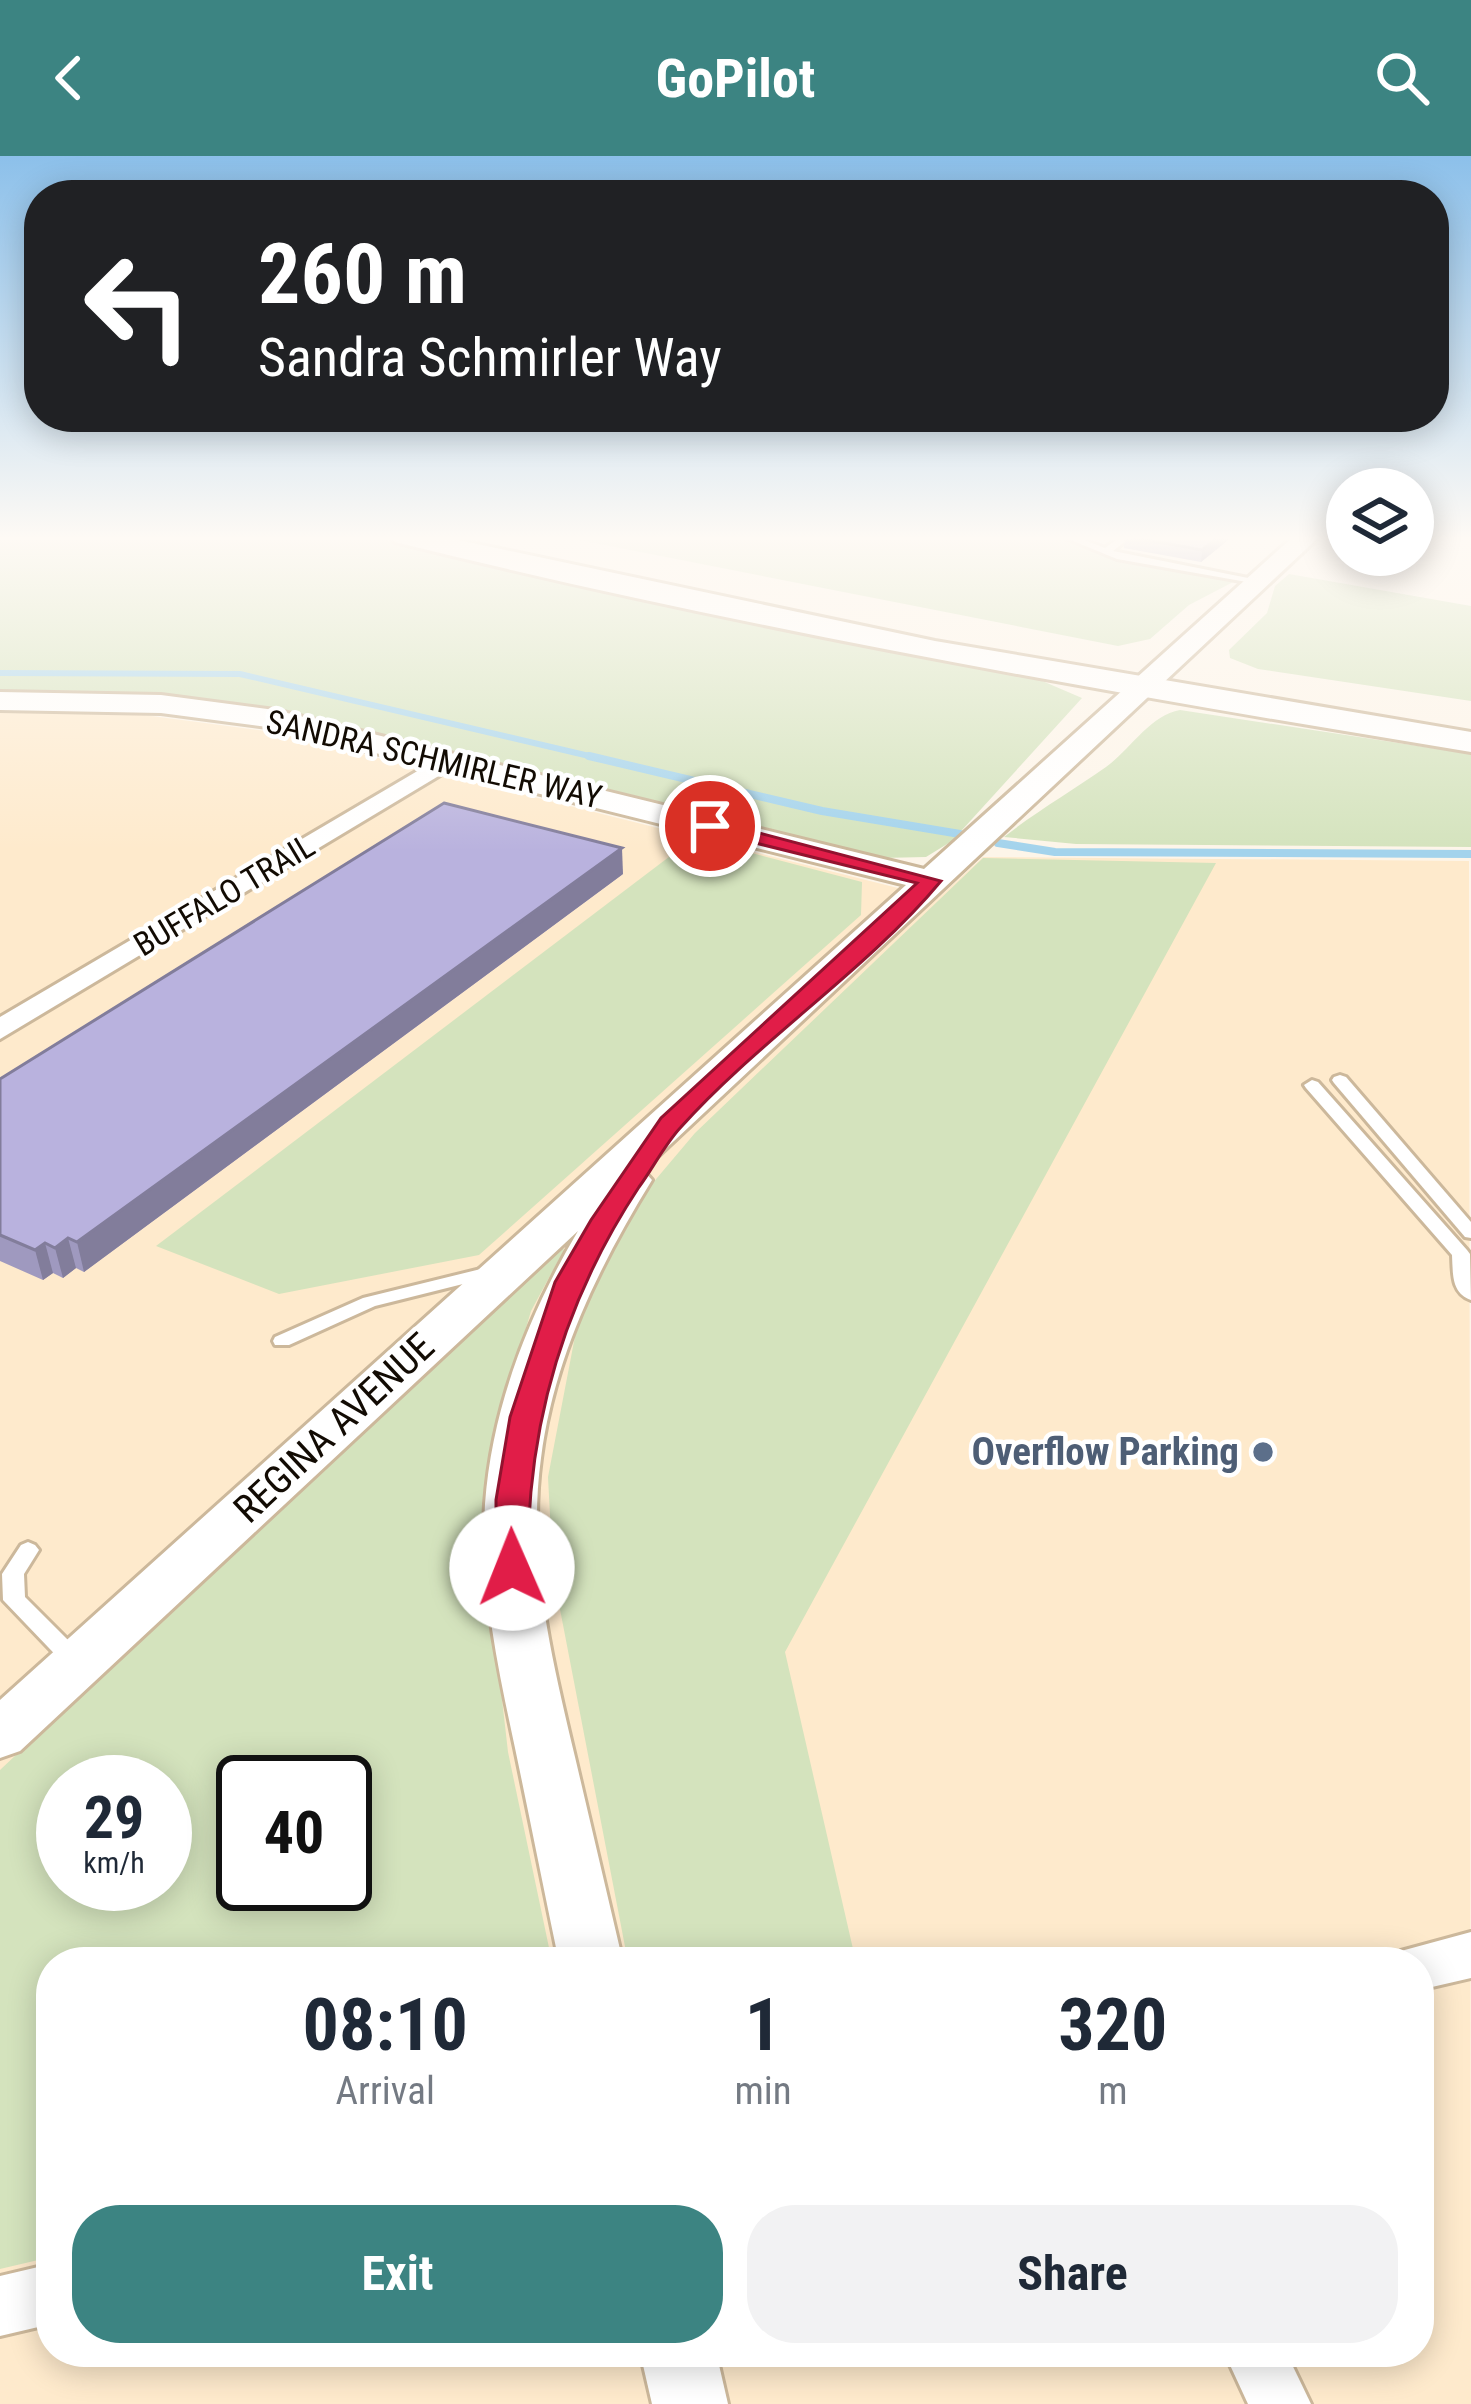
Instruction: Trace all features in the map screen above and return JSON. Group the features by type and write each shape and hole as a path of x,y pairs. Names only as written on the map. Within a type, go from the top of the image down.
{"main road":[{"path":"895,641 1141,688 1471,742"},
{"path":"1042,641 1471,712"},
{"path":"1141,688 1213,686 1471,723"}],"street":[{"name":"REGINA AVENUE","path":"0,1735 1193,641"},
{"name":"SANDRA SCHMIRLER WAY","path":"0,701 105,701 218,710 448,760 931,881"},
{"name":"BUFFALO TRAIL","path":"0,1030 448,760"},
{"name":"REGINA AVENUE","path":"588,1947 522,1648 512,1568 511,1500 525,1417 569,1282 670,1123"},
{"path":"1434,1964 1471,1955"},
{"path":"0,2306 36,2298"},
{"path":"681,2367 690,2404"},
{"path":"1262,2367 1280,2404"}],"lane":[{"path":"1340,1080 1471,1233"},
{"path":"1312,1085 1461,1254 1463,1285 1471,1294"},
{"path":"282,1341 369,1302 509,1267"},
{"path":"28,1550 13,1574 14,1600 77,1664"}],"shaded area":[{"path":"0,711 121,712 274,732 938,898 983,857 1469,861 1471,2404 0,2404"}],"green space":[{"path":"0,641 835,641 1040,680 1082,698 952,841 926,857 881,858 319,719 228,705 0,695"},
{"path":"1092,641 1141,641 1118,646"},
{"path":"1238,641 1471,641 1471,701 1258,669 1230,658 1229,650"},
{"path":"1180,710 1471,754 1471,847 1076,844 1004,837 1106,767 1159,719"},
{"path":"694,838 862,882 861,915 479,1255 279,1294 156,1246"},
{"path":"983,858 1216,863 785,1652 853,1947 625,1947 553,1573 548,1477 581,1305 635,1204 695,1133"},
{"path":"560,1243 564,1250 531,1311 493,1441 484,1541 508,1752 549,1947 36,1947 36,2261 0,2269 0,1770"}],"building":[{"path":"444,803 622,848 77,1242 68,1238 55,1248 45,1243 35,1250 0,1235 0,1079"}],"waterway":[{"path":"0,673 240,674 602,759"},
{"path":"589,756 822,811 960,834"},
{"path":"998,843 1055,852 1471,854"}],"place":[{"name":"Overflow Parking","path":"1263,1452"}],"route":[{"path":"512,1568 511,1500 525,1417 569,1282 604,1220 670,1123 931,881 710,826"}]}
